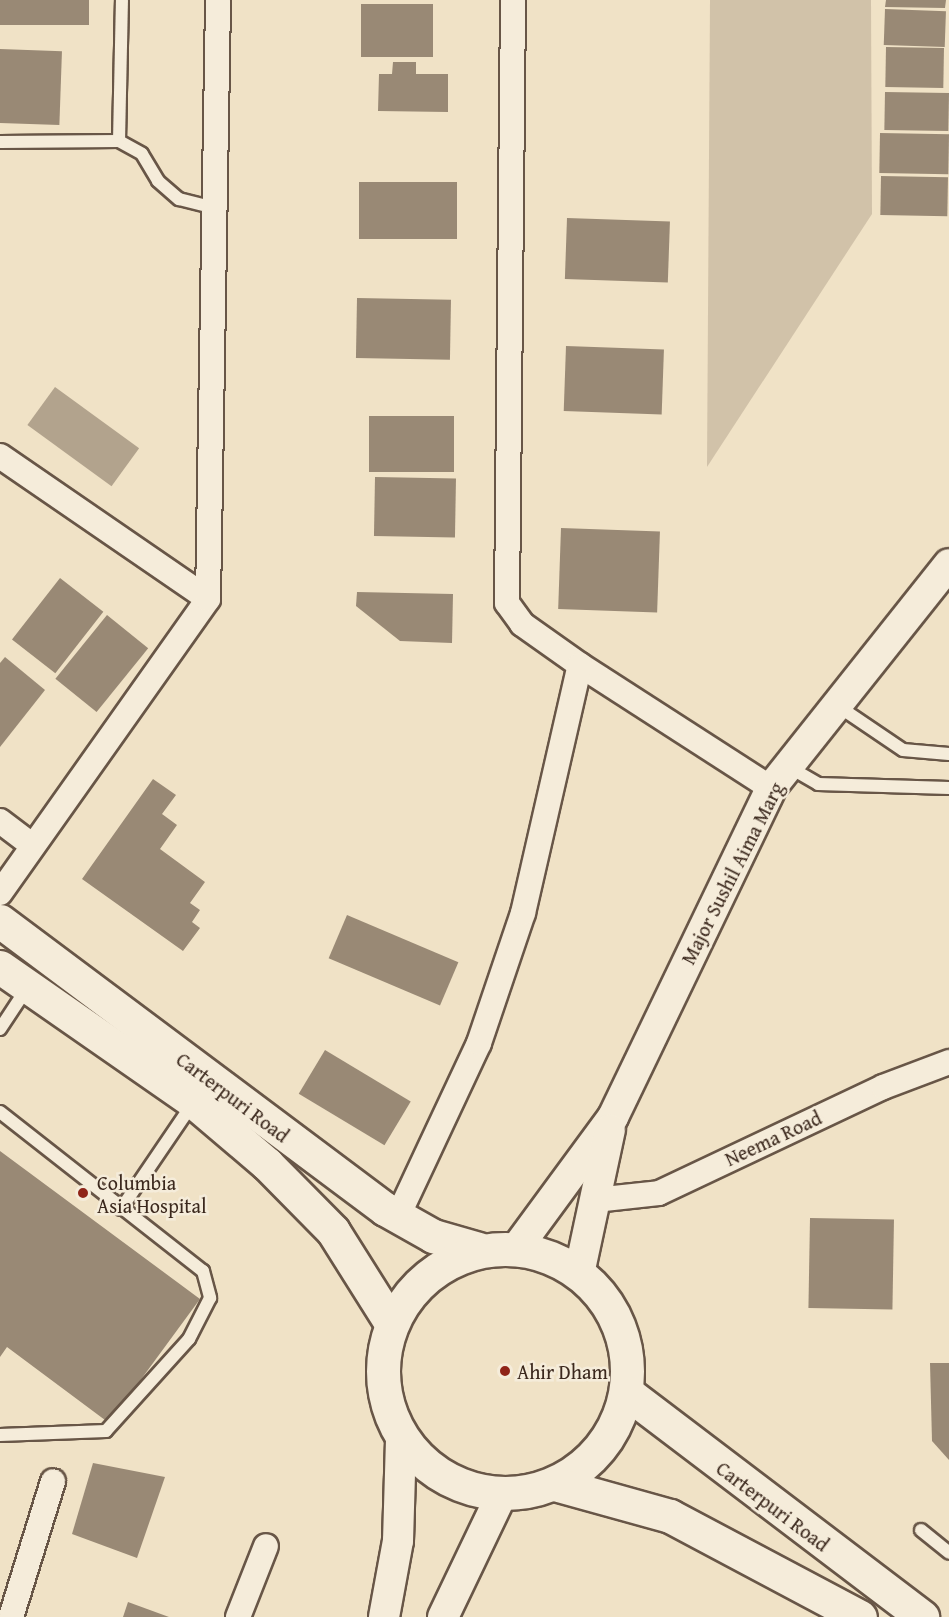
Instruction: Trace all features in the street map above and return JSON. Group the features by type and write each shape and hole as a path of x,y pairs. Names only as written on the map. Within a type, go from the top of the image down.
{"main road":[{"name":"Carterpuri Road","path":"0,921 398,1216 433,1236 479,1250"},
{"name":"Carterpuri Road","path":"0,967 194,1102 267,1164 333,1231 391,1323"},
{"path":"516,1249 547,1255 579,1274 605,1298 624,1340 626,1392 611,1432 577,1471 555,1484 502,1494 443,1478 401,1439 385,1399 384,1351 391,1323 401,1304 442,1265 479,1250 516,1249"},
{"name":"Carterpuri Road","path":"626,1392 922,1617"},
{"path":"555,1484 670,1516 860,1617"}],"street":[{"path":"0,893 208,599 218,0"},
{"path":"513,0 504,583 507,603 522,624 580,665 780,778"},
{"path":"0,456 208,599"},
{"name":"Major Sushil Aima Marg","path":"516,1249 613,1117 780,778 949,564"},
{"path":"398,1216 479,1043 523,913 580,665"},
{"path":"0,821 33,846"},
{"name":"Neema Road","path":"595,1200 659,1192 949,1062"},
{"name":"Major Sushil Aima Marg","path":"579,1274 613,1117"},
{"path":"384,1617 398,1541 401,1439"},
{"path":"11,1617 53,1481"},
{"path":"443,1617 502,1494"},
{"path":"238,1617 266,1546"}],"lane":[{"path":"119,141 122,0"},
{"path":"0,142 119,141 142,154 158,181 179,199 214,208"},
{"path":"837,705 903,750 949,754"},
{"path":"780,778 818,784 949,788"},
{"path":"0,1029 28,987"},
{"path":"121,1209 194,1102"},
{"path":"0,1112 203,1271 210,1298 189,1339 106,1431 0,1435"},
{"path":"921,1530 949,1553"}],"shaded area":[{"path":"710,0 871,0 872,214 707,467"},
{"path":"55,387 139,448 112,486 27,425"}],"building":[{"path":"0,0 89,0 89,25 0,25"},
{"path":"886,0 946,0 945,8 885,7"},
{"path":"361,4 433,4 433,57 361,57"},
{"path":"885,9 946,11 945,47 884,45"},
{"path":"886,47 944,48 943,88 885,87"},
{"path":"0,49 62,51 59,125 0,123"},
{"path":"393,62 416,62 416,74 448,74 448,112 378,111 379,74 392,74"},
{"path":"885,92 949,93 948,131 884,130"},
{"path":"880,133 949,134 948,174 879,173"},
{"path":"881,176 948,177 947,216 880,215"},
{"path":"359,182 457,182 457,239 359,239"},
{"path":"567,218 670,222 668,283 565,279"},
{"path":"357,298 451,300 450,360 356,358"},
{"path":"566,346 664,349 662,414 564,411"},
{"path":"369,416 454,416 454,472 369,472"},
{"path":"375,477 456,478 455,537 374,536"},
{"path":"561,528 660,531 657,612 558,609"},
{"path":"60,578 103,612 55,673 12,639"},
{"path":"357,592 453,594 452,643 400,641 356,606"},
{"path":"107,615 148,648 97,712 55,679"},
{"path":"5,657 45,690 0,747 0,663"},
{"path":"153,779 176,795 162,814 177,825 160,849 205,882 190,903 200,910 192,922 200,928 183,951 82,879"},
{"path":"347,915 458,962 440,1006 329,958"},
{"path":"325,1050 411,1102 384,1145 299,1094"},
{"path":"0,1151 200,1299 109,1423 7,1347 0,1357"},
{"path":"810,1218 894,1219 892,1309 808,1308"},
{"path":"930,1363 949,1363 949,1460 932,1441"},
{"path":"93,1463 165,1477 137,1558 72,1534"},
{"path":"128,1602 169,1617 123,1617"}],"place":[{"name":"Columbia Asia Hospital","path":"83,1193"},
{"name":"Ahir Dham","path":"505,1371"}]}
